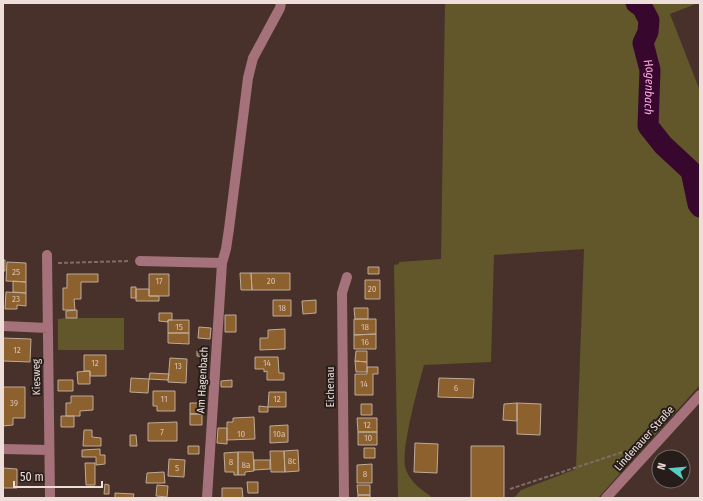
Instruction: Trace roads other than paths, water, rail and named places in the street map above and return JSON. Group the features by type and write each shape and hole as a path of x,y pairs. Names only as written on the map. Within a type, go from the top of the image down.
{"street":[{"name":"Am Hagenbach","path":"207,498 222,263 226,249 248,78 253,58 280,8 281,3"},
{"name":"Kiesweg","path":"47,259 50,498"},
{"path":"140,261 222,263"},
{"name":"Eichenau","path":"344,498 342,293 347,277"},
{"path":"3,326 48,328"},
{"name":"Lindenauer Straße","path":"606,498 700,395"},
{"path":"3,449 49,450"}],"waterway":[{"name":"Hagenbach","path":"636,3 642,7 649,20 648,32 643,43 650,70 648,126 663,145 691,171 698,204 700,207"}]}
